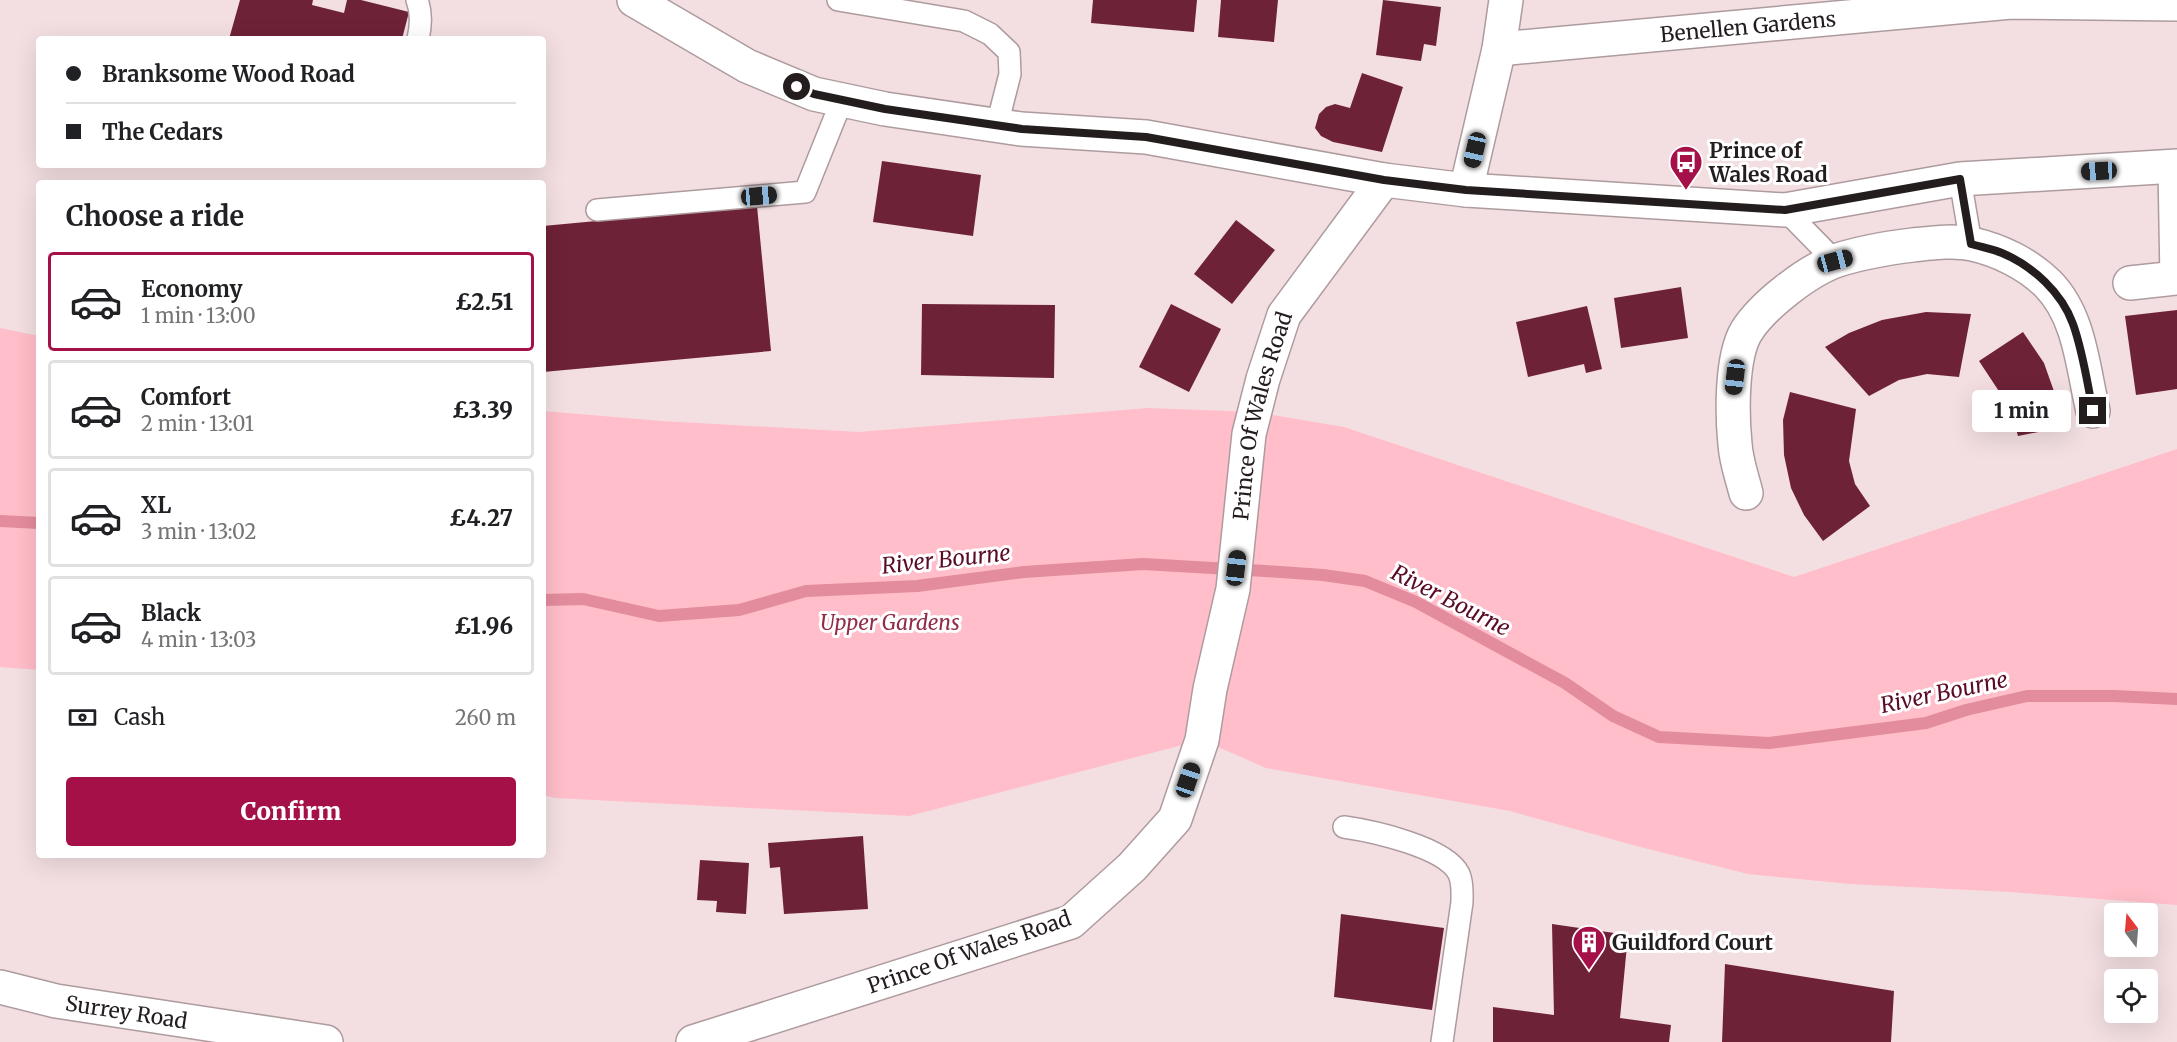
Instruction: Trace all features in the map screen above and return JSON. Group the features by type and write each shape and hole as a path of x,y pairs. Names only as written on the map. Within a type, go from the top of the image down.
{"street":[{"path":"634,0 747,66 814,94 885,109 1022,129 1146,137 1384,180 1466,190 1785,210 1960,179 2173,166"},
{"path":"1466,190 1499,49 1506,0"},
{"name":"Benellen Gardens","path":"1499,49 2011,2 2177,4"},
{"name":"Prince Of Wales Road","path":"693,1042 1071,922 1132,867 1175,819 1202,740 1210,689 1233,589 1249,434 1263,379 1284,315 1384,180"},
{"path":"1746,493 1735,447 1733,393 1737,362 1745,334 1763,309 1796,283 1835,261 1877,249 1928,243 1971,244 2003,254 2028,268 2048,284 2062,301 2073,323 2093,411"},
{"path":"2130,283 2174,278"},
{"name":"Surrey Road","path":"0,987 56,1001 326,1042"}],"lane":[{"path":"417,0 420,8 419,36"},
{"path":"838,0 964,21 990,34 1009,52 1010,74 997,125"},
{"path":"597,210 806,192 842,100"},
{"path":"2173,166 2174,278"},
{"path":"1960,179 1971,244"},
{"path":"1785,210 1835,261"},
{"path":"1344,827 1395,838 1421,847 1440,857 1458,872 1462,886 1462,902 1442,1042"}],"green space":[{"path":"0,328 36,335 36,670 0,667"},
{"name":"Upper Gardens","path":"1148,408 1255,412 1344,427 1794,577 2177,449 2177,905 2010,892 1850,884 1748,874 1510,811 1266,768 1202,740 909,816 546,796 546,411 662,421 859,432"}],"building":[{"path":"240,0 313,0 312,5 344,13 347,0 361,0 409,12 403,36 230,36"},
{"path":"1093,0 1197,0 1194,32 1091,23"},
{"path":"1221,0 1278,0 1274,42 1218,37"},
{"path":"1383,0 1441,7 1436,46 1424,44 1421,61 1376,55"},
{"path":"1362,73 1403,87 1382,152 1333,142 1321,136 1315,128 1319,114 1326,107 1335,104 1350,108"},
{"path":"882,161 981,175 973,236 873,222"},
{"path":"757,206 771,351 546,372 546,226"},
{"path":"1236,220 1275,250 1232,304 1194,274"},
{"path":"1681,287 1688,338 1621,348 1614,298"},
{"path":"922,304 1055,305 1054,378 921,375"},
{"path":"1171,304 1221,329 1189,392 1139,367"},
{"path":"1587,306 1602,369 1586,373 1584,364 1528,377 1516,322"},
{"path":"2177,310 2177,389 2136,395 2125,316"},
{"path":"1926,312 1971,314 1959,377 1927,374 1899,380 1869,396 1825,347 1849,333 1882,320"},
{"path":"2023,332 2044,363 2064,427 2018,436 2010,408 1979,361"},
{"path":"1790,392 1856,409 1849,461 1855,484 1870,506 1823,541 1804,515 1791,488 1784,455 1783,420"},
{"path":"863,836 868,909 784,914 780,867 770,868 768,843"},
{"path":"700,860 749,863 746,914 716,912 717,901 697,900"},
{"path":"1341,914 1444,928 1432,1010 1334,997"},
{"name":"Guildford Court","path":"1552,924 1628,935 1620,1018 1671,1025 1669,1042 1493,1042 1493,1007 1554,1015"},
{"path":"1725,964 1894,991 1891,1042 1722,1042"}],"waterway":[{"name":"River Bourne","path":"0,521 36,523"},
{"name":"River Bourne","path":"546,600 583,599 659,616 739,610 806,591 917,586 1024,572 1143,564 1265,571 1365,581 1416,602 1565,683 1613,716 1659,737 1769,743 1926,723 1966,710 2027,696 2177,699"}],"place":[{"name":"Prince of Wales Road","path":"1686,191"},
{"name":"Guildford Court","path":"1589,971"}],"route":[{"path":"797,87 814,94 885,109 1022,129 1146,137 1384,180 1466,190 1785,210 1960,179 1971,244 2003,254 2028,268 2048,284 2062,301 2073,323 2093,411"}]}
